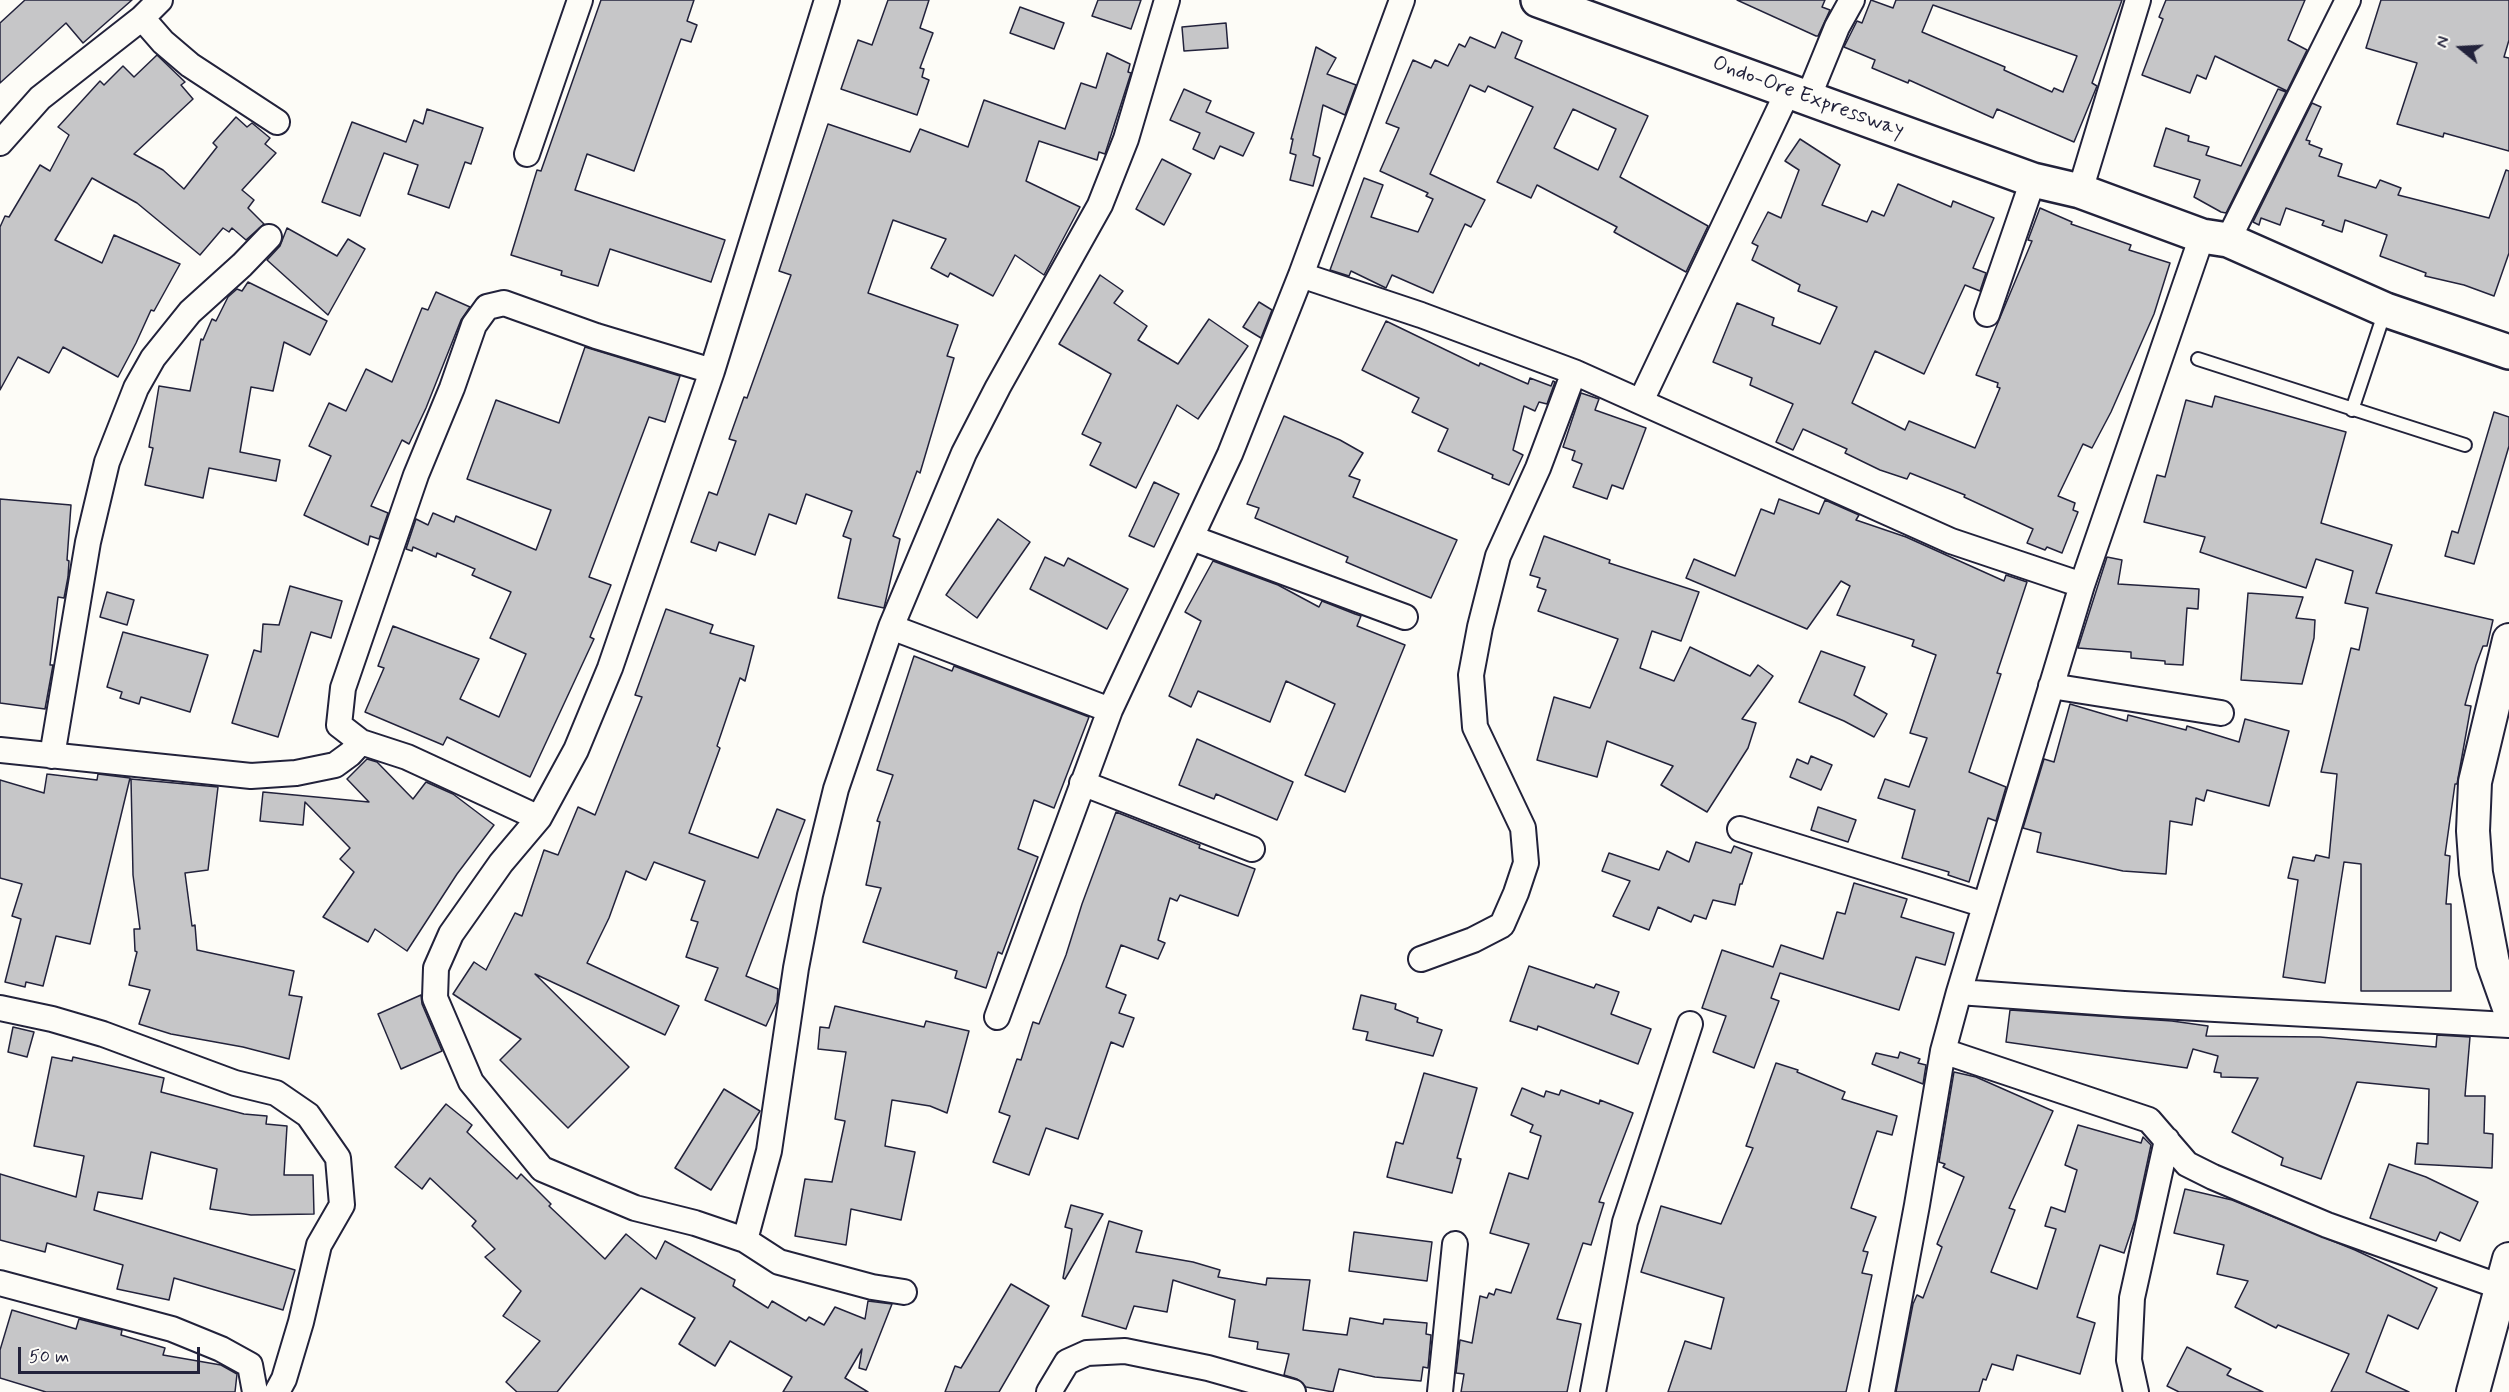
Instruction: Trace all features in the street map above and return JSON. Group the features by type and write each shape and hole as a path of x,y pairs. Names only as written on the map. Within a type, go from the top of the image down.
{"main road":[{"name":"Ondo-Ore Expressway","path":"1538,0 2033,180 2080,191 2215,238 2385,310 2509,352"}],"street":[{"path":"0,143 40,98 142,18 160,0"},
{"path":"527,154 580,0"},
{"path":"827,0 712,371 610,668 576,750 539,818 501,863 451,934 436,968 435,998 471,1082 542,1169 635,1208 695,1223 745,1240 779,1262 872,1287 904,1292"},
{"path":"745,1240 770,1151 796,968 810,895 836,789 891,627 964,453 998,387 1100,205 1126,139 1167,0"},
{"path":"998,1017 1110,710 1230,454 1301,275 1402,0"},
{"path":"1641,401 1798,94 1852,0"},
{"path":"2080,191 2138,0"},
{"path":"1882,1392 1943,1051 2082,585 2215,238 2348,0"},
{"path":"142,18 163,42 190,65 278,122"},
{"path":"1987,314 2033,180"},
{"path":"52,756 88,542 107,462 136,388 153,358 190,312 269,237"},
{"path":"1301,275 1421,315 1574,372 1951,541 2082,585"},
{"path":"539,818 407,757 362,742 339,725 343,688 416,475 452,388 474,325 487,307 504,303 596,336 712,371"},
{"path":"1421,959 1473,940 1502,926 1526,863 1523,828 1476,727 1471,675 1480,627 1498,556 1538,468 1574,372"},
{"path":"1192,538 1405,617"},
{"path":"891,627 1110,710"},
{"path":"2509,639 2475,782 2473,831 2476,873 2493,963 2509,1008"},
{"path":"2051,686 2221,713"},
{"path":"0,750 251,776 296,773 335,765 362,742"},
{"path":"1082,783 1252,849"},
{"path":"1740,829 1985,905"},
{"path":"1959,992 2124,1004 2509,1025"},
{"path":"0,1008 52,1019 104,1034 235,1083 276,1093 308,1115 338,1158 342,1205 319,1245 301,1322 284,1378 277,1392"},
{"path":"1593,1392 1625,1222 1690,1024"},
{"path":"1943,1051 2148,1120 2187,1164 2327,1225 2505,1273 2473,1392"},
{"path":"2136,1392 2129,1360 2132,1298 2167,1140"},
{"path":"1440,1392 1455,1244"},
{"path":"0,1283 172,1329 221,1349 250,1365 255,1392"},
{"path":"1050,1392 1067,1362 1087,1353 1125,1351 1208,1368 1293,1392"}],"lane":[{"path":"2352,410 2385,310"},
{"path":"2198,359 2465,445"}],"building":[{"path":"25,0 132,0 83,43 66,23 0,83 0,23"},
{"path":"601,0 694,0 687,21 697,25 691,42 681,39 634,171 587,154 575,190 725,240 711,282 610,249 598,286 561,275 562,271 511,255 537,170 541,171"},
{"path":"888,0 929,0 920,28 933,33 920,68 924,69 922,77 929,80 917,115 841,89 858,40 872,45"},
{"path":"1098,0 1141,0 1131,29 1092,16"},
{"path":"1737,0 1825,0 1822,7 1830,10 1816,36"},
{"path":"1871,0 1893,8 1896,0 2122,0 2092,83 2097,86 2074,142 1997,109 1993,118 1909,80 1908,83 1872,68 1875,60 1844,47 1857,21 1862,23","holes":["1933,5 2077,56 2063,92 2054,88 2052,92 2004,70 2005,67 1922,32"]},
{"path":"2166,0 2305,0 2288,40 2307,50 2287,91 2215,56 2206,79 2197,75 2190,93 2142,75 2163,19 2159,17"},
{"path":"2381,0 2509,0 2509,40 2504,57 2509,58 2509,151 2444,133 2443,137 2397,124 2417,63 2366,48"},
{"path":"1020,7 1064,23 1054,49 1010,33"},
{"path":"1226,23 1228,48 1184,51 1182,27"},
{"path":"1502,32 1522,41 1515,58 1648,116 1620,177 1708,226 1686,272 1614,232 1617,227 1537,185 1531,198 1497,182 1533,107 1488,86 1485,92 1470,85 1430,174 1485,200 1471,227 1465,224 1433,293 1392,275 1386,288 1351,271 1349,276 1330,270 1364,178 1383,185 1371,217 1418,232 1433,199 1426,196 1428,193 1380,171 1399,128 1386,123 1413,60 1431,68 1435,60 1448,66 1459,44 1465,47 1470,37 1495,48","holes":["1573,109 1616,129 1598,170 1554,148"]},
{"path":"1316,47 1336,58 1327,74 1356,85 1345,115 1323,105 1313,155 1320,158 1313,186 1290,180 1296,155 1290,153 1293,139 1291,139"},
{"path":"1107,53 1130,64 1128,72 1131,73 1105,154 1099,152 1097,160 1039,141 1026,181 1080,207 1044,275 1015,255 993,296 950,273 948,277 931,268 946,239 893,220 868,293 958,325 947,356 954,358 920,473 917,471 893,536 900,539 884,608 838,598 851,539 843,536 852,511 806,494 796,524 769,514 755,555 719,542 716,551 691,542 709,492 717,495 736,441 729,439 744,397 747,398 791,275 779,271 828,124 910,152 920,129 968,147 984,100 1065,129 1081,83 1096,88"},
{"path":"157,55 185,82 181,85 193,99 134,154 163,170 184,189 217,147 213,143 236,117 247,127 252,123 270,138 265,144 276,153 242,190 254,200 248,208 264,224 246,240 232,228 229,232 223,228 200,255 137,203 92,178 55,240 102,263 114,235 180,264 154,311 151,310 118,377 63,347 49,373 18,357 0,390 0,227 5,216 9,217 40,165 50,171 69,135 58,127 100,81 104,85 123,66 134,77"},
{"path":"1184,89 1211,101 1206,112 1254,133 1243,156 1220,146 1214,159 1193,149 1200,133 1170,120"},
{"path":"2278,89 2286,92 2226,213 2194,197 2200,180 2154,166 2166,128 2189,136 2188,141 2209,147 2206,155 2241,166"},
{"path":"2312,103 2321,107 2306,140 2310,141 2309,144 2322,149 2319,156 2342,164 2338,176 2376,188 2380,180 2401,188 2398,195 2489,218 2506,170 2509,171 2509,253 2494,296 2464,285 2425,276 2426,273 2380,256 2387,235 2345,220 2342,232 2322,225 2324,221 2286,208 2280,225 2261,218 2259,225 2253,222"},
{"path":"427,109 483,128 471,164 465,162 449,208 408,194 418,165 384,153 360,216 322,202 352,122 406,142 414,120 423,124"},
{"path":"1800,139 1840,165 1822,205 1867,222 1872,211 1884,216 1898,184 1951,207 1953,201 1994,218 1973,268 1986,273 1980,291 1965,285 1924,374 1875,351 1852,403 1905,430 1909,421 1975,448 2000,388 1997,387 1998,383 1976,375 2032,241 2028,240 2040,208 2072,222 2071,224 2131,245 2129,250 2170,263 2154,314 2111,412 2092,448 2083,444 2058,496 2075,503 2073,510 2078,512 2062,553 2027,543 2033,529 1964,497 1965,495 1910,473 1907,479 1880,470 1845,453 1847,449 1803,429 1793,450 1776,442 1793,404 1750,385 1752,378 1713,362 1737,303 1774,318 1772,325 1820,344 1837,307 1798,291 1800,285 1752,260 1758,246 1752,243 1768,212 1781,218 1799,170 1785,161"},
{"path":"1162,159 1191,174 1164,225 1136,209"},
{"path":"287,228 337,256 348,239 365,249 328,315 267,260 280,246"},
{"path":"1100,275 1123,291 1114,303 1147,326 1138,340 1178,364 1209,319 1248,346 1198,419 1177,405 1136,488 1090,465 1101,443 1082,434 1111,374 1059,344"},
{"path":"248,282 327,321 310,355 284,342 273,391 251,387 240,452 280,460 276,481 209,468 203,498 145,485 153,448 149,447 159,386 190,391 201,339 203,340 212,319 216,321 228,297 237,289 242,291"},
{"path":"436,292 470,307 461,320 409,444 402,440 371,506 388,513 379,539 370,536 368,545 304,515 331,456 309,446 329,403 346,411 366,369 392,382 422,308 428,310"},
{"path":"1259,302 1272,310 1261,338 1243,327"},
{"path":"1386,321 1479,366 1480,363 1528,384 1530,378 1551,386 1553,381 1555,382 1547,404 1539,402 1535,411 1524,406 1513,450 1523,455 1509,485 1492,478 1493,475 1438,451 1448,429 1412,412 1419,398 1362,370"},
{"path":"585,347 680,376 665,422 649,417 589,577 611,585 590,637 594,639 530,777 447,737 443,745 365,712 384,668 378,666 393,626 479,659 460,699 499,717 526,654 490,638 511,592 472,575 475,569 437,553 436,557 413,547 412,551 406,549 416,519 428,525 433,513 454,522 456,516 536,550 551,510 467,479 496,400 559,423"},
{"path":"1581,393 1599,399 1595,410 1646,428 1623,489 1612,485 1607,499 1573,487 1582,464 1572,460 1575,451 1563,447"},
{"path":"2215,396 2346,432 2321,523 2392,545 2376,593 2493,620 2487,646 2483,646 2465,705 2471,706 2457,784 2455,784 2445,855 2450,856 2446,904 2451,904 2451,991 2361,991 2361,864 2344,862 2325,983 2283,977 2298,880 2288,878 2293,857 2314,861 2316,855 2329,858 2337,774 2321,772 2351,648 2359,650 2368,608 2345,603 2353,571 2316,559 2306,588 2200,552 2205,537 2144,522 2157,475 2165,477 2186,400 2212,407"},
{"path":"2494,412 2509,417 2509,446 2474,564 2445,556 2452,531 2458,533"},
{"path":"1284,416 1340,440 1363,453 1349,476 1360,480 1353,497 1457,540 1431,598 1346,562 1348,557 1255,518 1259,508 1247,504"},
{"path":"1154,482 1179,494 1154,547 1129,536"},
{"path":"0,499 71,505 68,577 64,598 58,597 50,665 53,665 45,709 0,703"},
{"path":"1779,499 1819,514 1825,500 1859,515 1856,520 1906,537 2004,581 2006,575 2027,582 1997,673 2001,674 1969,772 2006,787 1996,821 1988,818 1969,882 1948,875 1949,872 1902,858 1915,810 1878,798 1885,779 1909,787 1927,738 1910,733 1936,655 1912,646 1914,640 1837,615 1850,586 1841,581 1807,629 1686,578 1694,559 1735,576 1761,509 1774,514"},
{"path":"998,519 1030,542 977,618 946,595"},
{"path":"1544,536 1610,560 1609,563 1699,592 1681,641 1652,631 1640,668 1674,681 1690,647 1750,676 1758,665 1773,676 1742,719 1756,723 1748,748 1707,812 1661,785 1673,766 1607,741 1597,777 1537,760 1554,697 1590,708 1618,639 1538,611 1546,590 1537,587 1540,578 1530,575"},
{"path":"1045,557 1064,566 1068,558 1128,589 1107,629 1030,589"},
{"path":"2107,557 2122,560 2118,584 2199,589 2198,609 2187,608 2183,665 2131,658 2131,652 2078,648"},
{"path":"1213,561 1278,585 1319,607 1322,601 1361,616 1357,626 1405,645 1345,792 1305,775 1335,704 1286,681 1270,722 1198,691 1191,707 1169,696 1201,621 1185,612"},
{"path":"290,586 342,601 331,638 311,632 278,737 232,723 254,650 261,652 263,624 279,625"},
{"path":"107,592 134,600 127,625 100,617"},
{"path":"2248,593 2303,597 2296,618 2315,620 2314,638 2302,684 2241,680"},
{"path":"666,609 713,625 710,633 754,646 745,681 740,678 717,746 720,748 689,833 758,858 777,809 805,820 746,976 778,989 777,1002 766,1026 705,1000 718,968 686,957 698,922 691,920 705,881 654,862 646,880 626,871 609,918 587,963 679,1006 665,1035 535,974 629,1067 568,1128 500,1060 521,1039 453,994 474,962 486,970 515,913 522,916 544,850 558,855 578,807 595,815 642,697 635,695"},
{"path":"123,632 208,655 190,712 141,697 139,704 120,698 122,692 107,687"},
{"path":"1821,651 1865,667 1854,695 1887,714 1874,737 1844,721 1799,702"},
{"path":"914,656 952,671 954,666 1089,717 1054,808 1034,800 1018,849 1038,857 1002,954 998,952 986,988 955,978 957,971 863,942 881,888 866,885 880,822 877,821 893,775 877,770"},
{"path":"2070,704 2127,721 2128,715 2186,730 2187,726 2239,742 2245,719 2289,731 2269,806 2207,790 2204,801 2196,798 2192,825 2170,821 2166,874 2123,871 2037,852 2041,833 2023,828 2044,759 2054,762"},
{"path":"1197,739 1293,782 1277,820 1216,794 1214,799 1179,785"},
{"path":"1811,756 1832,765 1821,790 1790,777 1797,759 1808,764"},
{"path":"367,759 377,762 413,799 426,782 453,794 494,825 457,874 407,951 375,929 368,942 323,917 354,872 340,859 350,848 305,802 303,825 260,821 263,792 369,802 347,779"},
{"path":"47,774 97,780 98,774 130,778 90,944 56,936 43,986 26,982 25,987 5,982 21,919 12,916 22,884 0,878 0,780 44,793"},
{"path":"131,779 218,787 208,870 185,873 192,926 195,925 197,950 294,971 289,995 302,997 289,1059 243,1047 171,1034 139,1024 150,990 129,985 137,952 135,951 134,929 140,929 133,875"},
{"path":"1818,807 1856,820 1848,842 1811,830"},
{"path":"1116,812 1200,845 1199,848 1255,869 1238,916 1180,895 1177,901 1170,898 1158,940 1165,943 1158,959 1121,945 1106,987 1126,995 1119,1013 1134,1018 1123,1047 1111,1042 1078,1139 1046,1128 1029,1175 993,1162 1010,1116 999,1112 1017,1059 1021,1060 1033,1022 1039,1024 1066,955"},
{"path":"1696,842 1731,853 1734,846 1752,853 1735,905 1713,900 1706,919 1694,915 1691,922 1658,907 1649,930 1613,916 1630,881 1602,871 1609,853 1659,870 1667,851 1689,862"},
{"path":"1854,883 1907,899 1901,917 1954,933 1945,965 1916,957 1899,1010 1780,973 1771,998 1779,1001 1754,1068 1713,1052 1726,1016 1702,1008 1722,950 1773,967 1781,945 1823,959 1837,912 1845,914"},
{"path":"1529,966 1594,988 1596,984 1619,992 1611,1014 1651,1029 1638,1064 1538,1026 1537,1030 1510,1021"},
{"path":"421,995 422,1004 442,1051 401,1069 378,1014"},
{"path":"1361,995 1396,1004 1395,1009 1418,1018 1417,1022 1442,1030 1433,1056 1366,1040 1368,1032 1353,1029"},
{"path":"835,1006 924,1027 926,1021 969,1031 947,1113 930,1106 892,1100 885,1146 915,1152 901,1220 851,1209 846,1245 795,1236 805,1179 832,1182 845,1121 835,1119 846,1052 818,1049 820,1027 829,1028"},
{"path":"2010,1010 2172,1021 2208,1026 2206,1036 2320,1037 2436,1047 2437,1035 2470,1037 2465,1096 2485,1096 2484,1133 2493,1134 2492,1168 2415,1164 2417,1143 2428,1144 2429,1089 2357,1082 2321,1179 2281,1165 2283,1158 2232,1132 2258,1078 2221,1077 2221,1073 2214,1072 2218,1056 2193,1049 2187,1068 2006,1042"},
{"path":"13,1027 34,1032 27,1057 8,1052"},
{"path":"1900,1052 1920,1059 1918,1063 1926,1065 1923,1084 1872,1064 1876,1053 1898,1058"},
{"path":"52,1057 72,1061 73,1057 164,1078 161,1092 244,1114 267,1116 266,1124 287,1126 284,1175 313,1175 314,1214 251,1215 210,1209 217,1169 151,1152 142,1199 98,1192 94,1210 295,1270 283,1310 174,1278 169,1300 117,1289 123,1265 47,1243 45,1252 0,1240 0,1174 76,1197 84,1156 34,1146"},
{"path":"1776,1063 1798,1070 1797,1072 1845,1092 1842,1099 1897,1116 1892,1135 1877,1131 1851,1208 1876,1217 1863,1251 1868,1252 1862,1273 1872,1275 1846,1392 1668,1392 1685,1341 1711,1349 1724,1298 1641,1272 1661,1206 1721,1224 1753,1148 1746,1146"},
{"path":"1954,1072 1976,1077 2053,1111 2009,1208 2015,1210 1991,1272 2037,1289 2056,1229 2045,1226 2051,1207 2065,1212 2077,1170 2065,1165 2078,1125 2141,1143 2143,1137 2151,1145 2135,1220 2124,1253 2100,1245 2077,1317 2095,1323 2080,1374 2017,1355 2013,1370 1992,1364 1986,1380 1983,1379 1979,1392 1896,1392 1913,1304 1917,1295 1923,1298 1942,1247 1937,1244 1964,1177 1943,1167 1945,1164 1939,1162"},
{"path":"1424,1073 1477,1088 1457,1158 1461,1159 1452,1193 1387,1177 1396,1142 1403,1144"},
{"path":"1522,1088 1544,1097 1546,1091 1559,1095 1561,1090 1599,1104 1600,1100 1633,1113 1599,1202 1604,1203 1591,1245 1583,1243 1557,1319 1581,1324 1567,1392 1461,1392 1464,1374 1456,1373 1460,1340 1472,1343 1480,1296 1487,1298 1489,1293 1494,1295 1496,1289 1511,1293 1529,1244 1490,1233 1509,1173 1528,1179 1541,1136 1530,1132 1533,1125 1511,1115"},
{"path":"724,1089 760,1111 711,1190 675,1168"},
{"path":"446,1104 472,1125 467,1132 517,1179 521,1174 551,1204 549,1206 605,1259 626,1234 656,1259 665,1241 735,1280 733,1286 768,1308 772,1301 806,1321 809,1317 824,1325 835,1307 865,1319 868,1301 892,1304 866,1370 859,1368 862,1349 845,1378 868,1392 783,1392 792,1377 730,1341 715,1366 679,1344 695,1318 641,1288 557,1392 517,1392 506,1382 540,1341 503,1316 521,1291 485,1257 495,1249 472,1226 476,1221 430,1178 422,1189 395,1167"},
{"path":"2389,1164 2426,1177 2478,1202 2460,1241 2440,1232 2436,1241 2370,1218"},
{"path":"2185,1189 2232,1200 2355,1250 2437,1288 2418,1329 2388,1315 2366,1372 2409,1392 2331,1392 2349,1354 2278,1325 2276,1328 2235,1307 2248,1281 2217,1274 2224,1245 2174,1233"},
{"path":"1071,1205 1103,1214 1065,1279 1063,1278 1072,1229 1065,1227"},
{"path":"1109,1221 1142,1231 1136,1252 1193,1262 1220,1270 1218,1277 1266,1285 1267,1278 1310,1280 1303,1330 1347,1335 1350,1318 1383,1324 1384,1319 1427,1323 1426,1334 1431,1335 1428,1368 1423,1367 1421,1381 1375,1377 1339,1369 1333,1392 1306,1387 1297,1379 1284,1375 1289,1354 1257,1349 1258,1342 1229,1337 1235,1300 1173,1280 1167,1312 1134,1306 1126,1329 1082,1316"},
{"path":"1354,1232 1432,1242 1427,1281 1349,1271"},
{"path":"1011,1284 1049,1306 999,1392 945,1392 955,1366 961,1368"},
{"path":"12,1310 76,1329 79,1319 122,1330 121,1335 165,1348 163,1355 221,1365 237,1374 235,1392 46,1392 0,1378 0,1350"},
{"path":"2187,1347 2231,1369 2227,1375 2263,1392 2179,1392 2167,1386"}]}
